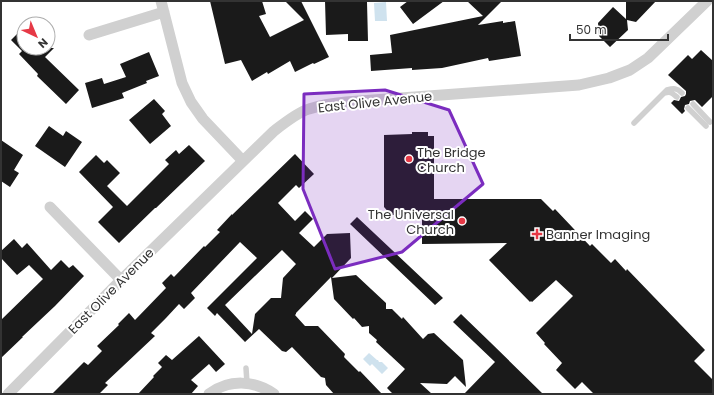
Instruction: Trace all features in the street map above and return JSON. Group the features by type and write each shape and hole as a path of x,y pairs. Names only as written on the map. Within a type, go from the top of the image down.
{"street":[{"path":"161,1 182,83 191,102 203,119 242,161"},
{"name":"East Olive Avenue","path":"8,394 242,161 274,131 288,120 307,109 325,104 351,101 578,85 609,78 630,70 648,58 707,1"},
{"path":"89,35 164,12"},
{"path":"50,207 121,280"},
{"path":"209,394 216,388 227,384 247,383 260,386 274,394"}],"lane":[{"path":"634,122 667,90 673,88 678,89 682,93"},
{"path":"663,94 669,92 677,97"},
{"path":"690,106 708,124"},
{"path":"246,368 247,383"}],"highlighted area":[{"path":"385,90 449,110 483,184 402,252 335,269 303,189 304,94"}],"water":[{"path":"386,2 387,21 375,21 374,3"},
{"path":"369,353 388,368 382,374 372,364 370,366 363,359"}],"building":[{"path":"210,1 262,1 266,14 259,16 270,37 304,20 285,1 301,1 329,57 295,72 290,61 268,74 267,72 252,81 241,60 225,64"},
{"path":"325,1 367,2 368,41 348,41 348,34 326,35"},
{"path":"408,1 444,1 413,24 400,7"},
{"path":"467,1 502,1 478,25 503,21 503,23 515,21 521,56 489,61 488,58 442,68 412,70 412,68 371,71 370,55 392,53 390,35 483,16"},
{"path":"626,1 656,1 636,22 627,20 628,30 610,47 599,36 598,23 613,7 626,19"},
{"path":"16,35 16,45 11,40"},
{"path":"701,50 713,61 713,96 702,107 695,100 690,101 689,104 685,105 685,111 682,114 671,103 674,100 679,101 681,97 685,96 686,91 668,75 688,55 692,59"},
{"path":"149,52 159,76 146,81 147,83 122,93 124,98 92,108 85,83 102,78 104,84 126,77 120,64"},
{"path":"21,56 46,56 45,57 79,90 66,104 37,76 38,74"},
{"path":"154,99 165,111 162,114 171,126 150,144 129,120"},
{"path":"49,126 63,136 66,131 82,142 65,167 35,146"},
{"path":"412,132 428,132 428,136 434,136 434,199 541,199 553,211 555,209 590,246 592,244 611,263 615,259 626,271 627,269 705,350 694,361 713,380 713,394 594,394 582,382 575,389 556,370 562,363 536,333 573,296 556,280 532,302 530,302 489,260 507,243 422,244 422,214 391,215 384,207 384,135 412,134"},
{"path":"1,140 23,155 14,170 19,173 10,187 1,181"},
{"path":"189,145 205,161 119,243 98,222 113,207 79,172 96,155 104,163 107,160 120,173 107,186 127,206 169,164 165,160 176,150 179,154"},
{"path":"295,154 314,174 299,188 296,185 278,203 295,221 305,211 313,219 299,233 314,247 327,234 350,233 351,258 332,278 356,275 386,303 386,309 392,309 402,319 403,317 423,339 428,334 434,333 463,360 466,387 455,376 447,384 420,383 432,394 393,394 387,388 405,369 376,342 377,340 369,333 369,326 362,327 334,299 331,277 295,315 305,326 318,326 345,354 344,357 382,394 334,394 326,385 325,378 321,377 292,347 286,352 282,351 259,329 245,342 217,313 215,316 207,308 257,258 240,242 191,293 195,298 184,309 179,304 151,333 155,336 105,383 108,385 99,394 52,394 84,362 88,365 102,351 97,346 129,313 135,320 166,288 162,283 171,274 174,277 204,246 205,247 220,232 217,230","holes":["282,250 296,264 283,278 281,298 271,298 255,314 252,334 225,305"]},
{"path":"357,217 443,298 435,305 350,224"},
{"path":"14,239 22,248 27,243 51,270 61,260 69,268 73,265 84,276 1,358 1,320 43,279 29,265 17,275 1,258 1,251"},
{"path":"461,314 543,394 464,394 495,362 453,322"},
{"path":"199,336 225,364 216,372 209,364 191,380 198,386 191,394 138,394 162,367 158,363 166,355 172,360"}],"place":[{"name":"The Bridge Church","path":"409,159"},
{"name":"The Universal Church","path":"462,221"},
{"name":"Banner Imaging","path":"537,234"}]}
